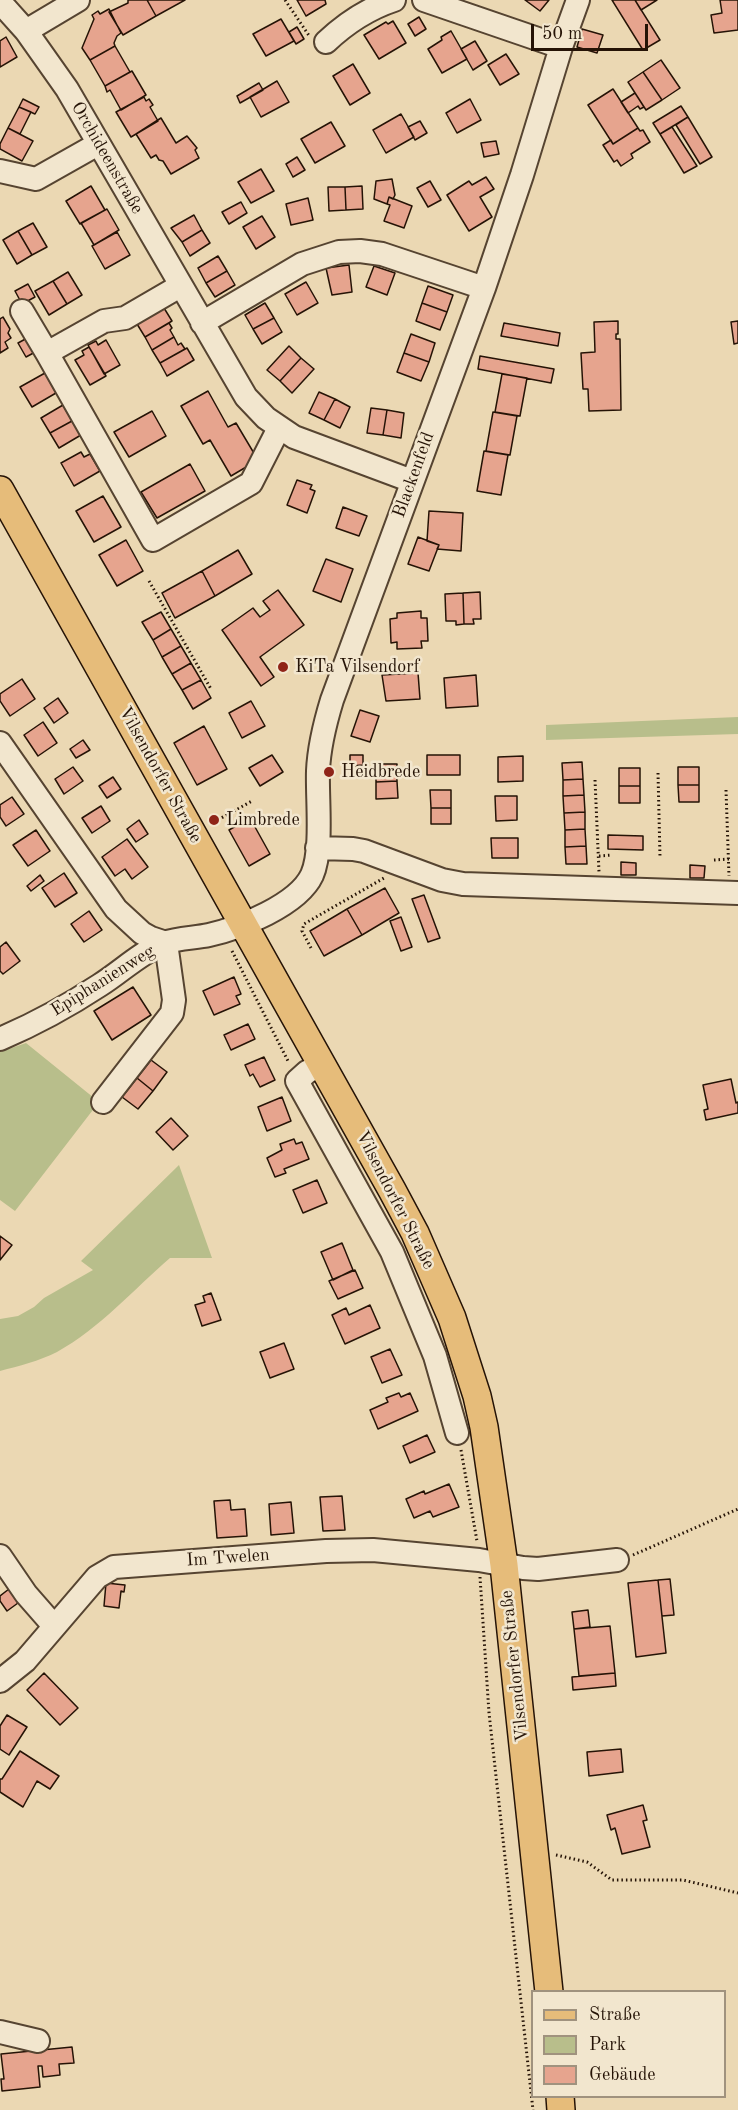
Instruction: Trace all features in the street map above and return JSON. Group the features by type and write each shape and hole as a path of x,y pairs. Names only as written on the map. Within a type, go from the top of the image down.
{"main road":[{"name":"Vilsendorfer Straße","path":"0,490 233,927 322,1064 415,1233 452,1318 484,1427 492,1563 534,1851 549,1990"}],"street":[{"path":"26,31 78,0"},
{"path":"326,42 339,29 394,0"},
{"path":"424,0 561,47"},
{"name":"Blackenfeld","path":"233,927 279,907 299,892 312,874 317,848 319,760 332,700 484,288 578,0"},
{"name":"Orchideenstraße","path":"0,2 26,31 67,89 246,397 266,418 294,437 412,481"},
{"path":"0,171 36,179 98,144"},
{"path":"202,323 302,264 339,252 360,251 382,254 484,288"},
{"path":"47,354 104,321 125,318 180,286"},
{"path":"22,311 153,540 251,483 279,428"},
{"path":"0,743 116,909 142,933 166,943 174,1000 172,1012 103,1102"},
{"path":"317,848 353,849 442,880 463,884 734,893"},
{"name":"Epiphanienweg","path":"0,1039 24,1029 64,1006 101,984 139,956 166,943 233,927"},
{"path":"322,1064 307,1071 297,1081 392,1252 435,1356 458,1434"},
{"path":"435,1356 461,1346"},
{"name":"Im Twelen","path":"0,1681 25,1661 97,1577 114,1567 326,1551 373,1550 538,1569 617,1560"},
{"path":"0,1556 26,1594 54,1626"},
{"path":"0,2032 38,2041"}],"path":[{"path":"285,0 309,37 326,42"},
{"path":"149,581 211,689"},
{"path":"658,773 660,857"},
{"path":"595,780 599,889"},
{"path":"726,790 729,859 734,893"},
{"path":"214,822 252,801"},
{"path":"599,856 612,855"},
{"path":"714,860 729,859"},
{"path":"311,948 302,931 304,924 404,866"},
{"path":"233,927 297,1081"},
{"path":"458,1434 474,1520 492,1563 489,1713 531,2092"},
{"path":"617,1560 643,1552 738,1509"},
{"path":"534,1851 587,1862 612,1880 683,1880 738,1893"}],"green space":[{"path":"738,717 738,734 546,740 546,725"},
{"path":"26,1043 99,1102 15,1211 0,1200 0,1052"},
{"path":"179,1165 212,1258 170,1258 102,1320 73,1342 43,1358 0,1371 0,1319 18,1316 93,1270 81,1261"}],"building":[{"path":"128,0 147,0 156,16 123,35 109,12 128,3"},
{"path":"147,0 185,0 156,16"},
{"path":"297,0 325,0 326,4 306,16"},
{"path":"525,0 549,0 540,11"},
{"path":"612,0 635,0 660,40 643,50"},
{"path":"635,0 657,0 641,10"},
{"path":"720,0 738,0 738,30 714,33 711,15 722,13"},
{"path":"109,9 121,33 117,36 115,46 90,60 82,48 94,19 92,15"},
{"path":"419,17 426,29 415,36 408,24"},
{"path":"281,19 294,41 266,56 253,34"},
{"path":"393,21 406,43 379,59 364,35 386,22 388,24"},
{"path":"297,27 304,39 296,44 289,32"},
{"path":"582,29 603,35 597,53 577,47"},
{"path":"451,31 467,59 442,73 428,49"},
{"path":"6,37 17,57 0,67 0,41"},
{"path":"475,41 487,61 473,70 461,49"},
{"path":"115,46 130,72 105,86 90,60"},
{"path":"506,54 519,74 500,85 488,65"},
{"path":"661,60 680,88 662,100 643,72"},
{"path":"353,64 370,93 350,105 333,76"},
{"path":"132,71 146,95 121,110 110,90 107,92 105,86"},
{"path":"643,72 662,100 646,110 628,82"},
{"path":"277,81 289,102 261,117 250,97"},
{"path":"259,83 263,90 240,103 237,96"},
{"path":"613,89 638,128 613,144 588,105"},
{"path":"635,93 644,107 640,109 638,106 628,113 621,102"},
{"path":"144,97 146,101 149,99 153,105 150,107 158,121 131,137 116,112"},
{"path":"23,99 39,107 35,114 19,107"},
{"path":"470,99 481,120 457,133 446,113"},
{"path":"681,106 688,117 660,134 653,123"},
{"path":"19,107 31,112 20,134 8,128"},
{"path":"401,114 414,137 386,153 373,130"},
{"path":"688,117 712,157 700,164 676,125"},
{"path":"161,118 176,143 187,136 197,148 195,150 199,158 171,174 156,155 151,158 136,134"},
{"path":"420,121 427,133 415,140 408,127"},
{"path":"331,122 345,146 315,163 301,139"},
{"path":"672,127 697,166 684,173 660,134"},
{"path":"8,128 33,141 22,161 0,149"},
{"path":"638,128 640,131 643,130 650,142 631,154 633,158 621,166 617,160 614,162 603,145 611,140 613,144"},
{"path":"496,141 499,154 484,157 481,143"},
{"path":"297,157 305,170 293,177 286,164"},
{"path":"261,169 274,191 251,203 238,182"},
{"path":"486,177 494,189 480,197 492,217 469,231 447,195 469,181 472,185"},
{"path":"392,179 395,195 393,199 389,197 387,204 374,199 376,181"},
{"path":"430,181 441,200 428,207 417,188"},
{"path":"91,186 105,210 80,224 66,201"},
{"path":"362,186 363,209 346,210 345,187"},
{"path":"328,187 345,187 346,210 329,211"},
{"path":"389,197 412,206 404,228 384,221 390,205 387,204"},
{"path":"308,198 313,220 291,225 286,204"},
{"path":"241,202 247,213 229,224 222,212"},
{"path":"107,209 119,230 94,245 81,223"},
{"path":"194,215 202,230 182,242 171,228"},
{"path":"262,216 275,237 256,249 243,227"},
{"path":"33,223 47,247 32,255 18,231"},
{"path":"202,230 210,243 190,256 182,242"},
{"path":"18,231 32,255 17,264 3,240"},
{"path":"117,232 130,255 105,269 92,246"},
{"path":"218,256 227,271 206,283 198,268"},
{"path":"349,265 352,292 332,295 326,268"},
{"path":"374,266 395,273 387,295 366,287"},
{"path":"227,271 235,285 215,297 206,283"},
{"path":"68,272 82,295 67,304 53,281"},
{"path":"53,281 67,304 49,315 35,291"},
{"path":"306,282 318,303 297,315 285,294"},
{"path":"28,284 35,297 22,304 15,291"},
{"path":"428,286 453,295 447,312 422,303"},
{"path":"265,303 274,318 253,329 245,315"},
{"path":"422,303 447,312 440,330 416,321"},
{"path":"164,308 172,321 145,337 137,324"},
{"path":"3,317 10,329 8,333 11,338 5,342 8,348 0,353 0,319"},
{"path":"274,318 282,332 262,344 253,329"},
{"path":"618,321 616,339 620,339 621,410 589,411 588,389 583,389 581,353 595,352 594,322"},
{"path":"738,321 738,343 734,344 731,322"},
{"path":"169,323 174,337 152,350 145,337"},
{"path":"504,323 560,333 558,346 501,336"},
{"path":"411,334 435,343 429,362 404,353"},
{"path":"31,336 39,350 26,357 18,343"},
{"path":"174,337 178,345 181,343 185,349 160,363 152,350"},
{"path":"106,340 120,365 104,374 88,345 96,341 98,345"},
{"path":"289,346 301,358 280,381 267,370"},
{"path":"89,347 106,376 90,385 75,360 84,355 82,351"},
{"path":"187,348 194,360 167,376 160,363"},
{"path":"404,353 429,362 421,381 397,372"},
{"path":"480,356 554,369 551,383 478,369"},
{"path":"301,358 314,369 292,393 280,381"},
{"path":"45,373 56,393 32,407 20,387"},
{"path":"502,374 527,378 520,416 495,412"},
{"path":"208,391 228,427 236,423 258,460 231,476 210,440 203,444 181,406"},
{"path":"319,392 335,399 324,420 309,413"},
{"path":"335,399 350,407 340,428 324,420"},
{"path":"63,405 72,421 50,433 41,418"},
{"path":"371,408 387,410 383,435 367,433"},
{"path":"387,410 404,413 401,438 383,435"},
{"path":"152,411 166,436 129,457 114,432"},
{"path":"493,412 517,416 510,455 486,451"},
{"path":"72,421 81,435 59,448 50,433"},
{"path":"484,451 508,455 501,495 477,491"},
{"path":"81,452 84,457 90,454 100,471 74,486 61,463"},
{"path":"190,464 205,491 157,518 141,492"},
{"path":"297,480 312,485 310,489 315,491 307,513 287,505"},
{"path":"103,496 121,527 94,542 76,511"},
{"path":"343,507 367,516 359,536 336,528"},
{"path":"429,511 463,513 461,551 437,549 439,545 427,541"},
{"path":"418,537 439,545 429,571 408,564"},
{"path":"126,540 143,571 117,586 99,555"},
{"path":"238,550 252,574 215,596 202,571"},
{"path":"326,559 353,569 341,602 313,591"},
{"path":"202,571 215,596 175,618 162,593"},
{"path":"278,590 304,625 260,657 274,677 261,686 222,630 253,608 260,617 270,610 263,601"},
{"path":"480,592 481,619 473,619 474,624 464,624 463,593"},
{"path":"463,593 464,624 456,625 456,621 446,621 445,594"},
{"path":"421,611 421,618 427,618 428,641 421,641 422,648 397,649 397,642 391,643 390,619 397,618 397,613"},
{"path":"161,612 171,629 153,640 142,622"},
{"path":"171,629 181,646 162,657 153,640"},
{"path":"181,646 191,663 172,674 162,657"},
{"path":"191,663 201,680 182,690 172,674"},
{"path":"418,673 420,699 386,701 382,675"},
{"path":"476,675 478,706 446,708 444,678"},
{"path":"22,679 35,699 10,716 0,701 0,694"},
{"path":"201,680 211,698 193,709 182,690"},
{"path":"58,698 68,713 54,723 44,708"},
{"path":"251,701 265,726 242,738 229,713"},
{"path":"360,710 379,716 370,742 351,736"},
{"path":"43,722 57,743 38,756 24,735"},
{"path":"204,726 227,769 197,785 174,743"},
{"path":"83,740 90,750 76,758 70,749"},
{"path":"272,755 283,772 260,786 249,768"},
{"path":"350,755 363,755 363,765 350,766"},
{"path":"427,755 460,755 460,775 427,775"},
{"path":"523,756 523,781 498,782 498,757"},
{"path":"582,762 583,779 563,780 562,763"},
{"path":"376,764 397,764 397,781 376,782"},
{"path":"73,767 83,781 64,794 55,779"},
{"path":"678,767 699,767 699,785 678,785"},
{"path":"619,768 640,768 640,786 619,786"},
{"path":"113,777 121,789 107,798 99,786"},
{"path":"583,779 584,795 563,796 563,780"},
{"path":"397,781 398,798 376,799 376,782"},
{"path":"678,785 699,785 699,802 679,802"},
{"path":"619,786 640,786 640,803 619,803"},
{"path":"430,790 451,790 451,808 431,808"},
{"path":"584,795 585,812 564,813 563,796"},
{"path":"495,796 517,796 517,820 496,821"},
{"path":"12,797 24,814 6,826 0,817 0,805"},
{"path":"101,806 110,821 92,833 82,818"},
{"path":"431,808 451,808 451,824 431,824"},
{"path":"585,812 585,829 565,830 564,813"},
{"path":"250,818 270,854 249,866 229,830"},
{"path":"139,820 148,834 136,842 127,829"},
{"path":"585,829 586,846 565,847 565,830"},
{"path":"36,830 50,851 28,866 13,845"},
{"path":"608,835 643,836 643,850 608,849"},
{"path":"491,838 518,838 518,858 492,858"},
{"path":"127,839 148,867 132,879 125,869 115,876 102,857"},
{"path":"586,846 587,864 566,864 565,847"},
{"path":"621,862 636,863 636,875 621,875"},
{"path":"690,865 705,866 704,878 690,878"},
{"path":"64,873 77,893 55,907 42,888"},
{"path":"40,875 44,881 31,891 27,886"},
{"path":"385,888 399,913 362,935 347,909"},
{"path":"424,895 440,938 428,942 412,899"},
{"path":"347,909 362,935 324,956 310,931"},
{"path":"89,911 102,930 84,942 71,924"},
{"path":"401,917 412,947 401,951 390,921"},
{"path":"6,942 20,961 3,974 0,971 0,947"},
{"path":"234,977 241,994 236,996 240,1004 214,1015 203,991"},
{"path":"133,987 151,1015 112,1040 94,1011"},
{"path":"248,1024 255,1039 231,1050 224,1035"},
{"path":"264,1057 275,1080 260,1087 253,1074 250,1076 245,1065"},
{"path":"151,1060 167,1072 153,1091 137,1078"},
{"path":"137,1078 153,1091 138,1109 122,1097"},
{"path":"731,1079 736,1103 738,1102 738,1113 706,1120 704,1110 708,1109 703,1085"},
{"path":"282,1097 291,1121 267,1131 258,1107"},
{"path":"171,1118 188,1136 173,1150 156,1132"},
{"path":"294,1139 296,1144 302,1142 309,1159 284,1169 286,1173 275,1177 267,1158 282,1150 280,1144"},
{"path":"317,1180 327,1203 303,1213 293,1190"},
{"path":"0,1236 12,1245 0,1260"},
{"path":"342,1243 353,1270 333,1280 321,1252"},
{"path":"355,1270 363,1288 338,1299 329,1281"},
{"path":"211,1293 221,1320 202,1326 195,1305 205,1302 203,1296"},
{"path":"370,1305 380,1328 345,1344 332,1315 346,1308 349,1315"},
{"path":"284,1343 294,1369 270,1378 260,1352"},
{"path":"390,1349 402,1375 382,1383 371,1357"},
{"path":"399,1393 401,1397 410,1393 418,1411 378,1429 370,1410 388,1402 386,1398"},
{"path":"427,1435 435,1452 410,1463 403,1446"},
{"path":"449,1484 459,1507 433,1517 430,1511 414,1518 406,1499"},
{"path":"342,1496 345,1530 323,1531 320,1497"},
{"path":"230,1500 231,1510 245,1509 247,1536 217,1538 214,1501"},
{"path":"291,1502 294,1533 271,1535 269,1504"},
{"path":"670,1579 674,1615 662,1616 658,1580"},
{"path":"658,1580 666,1653 636,1657 628,1583"},
{"path":"106,1583 125,1585 124,1592 121,1591 119,1608 104,1606"},
{"path":"9,1589 18,1603 7,1611 0,1601 0,1596"},
{"path":"588,1610 590,1627 574,1629 572,1612"},
{"path":"610,1626 615,1673 579,1676 574,1629"},
{"path":"44,1673 78,1708 60,1725 27,1690"},
{"path":"615,1673 616,1686 573,1690 572,1677"},
{"path":"7,1715 27,1727 9,1755 0,1749 0,1726"},
{"path":"621,1749 623,1772 589,1776 587,1752"},
{"path":"20,1751 59,1776 50,1789 37,1781 23,1807 0,1792 0,1779"},
{"path":"643,1805 647,1820 643,1821 650,1847 622,1854 615,1828 611,1830 607,1815"},
{"path":"72,2047 74,2063 59,2064 60,2075 43,2077 42,2066 38,2066 40,2087 2,2091 1,2079 4,2079 1,2054"}],"place":[{"name":"KiTa Vilsendorf","path":"283,667"},
{"name":"Heidbrede","path":"329,772"},
{"name":"Limbrede","path":"214,820"}]}
